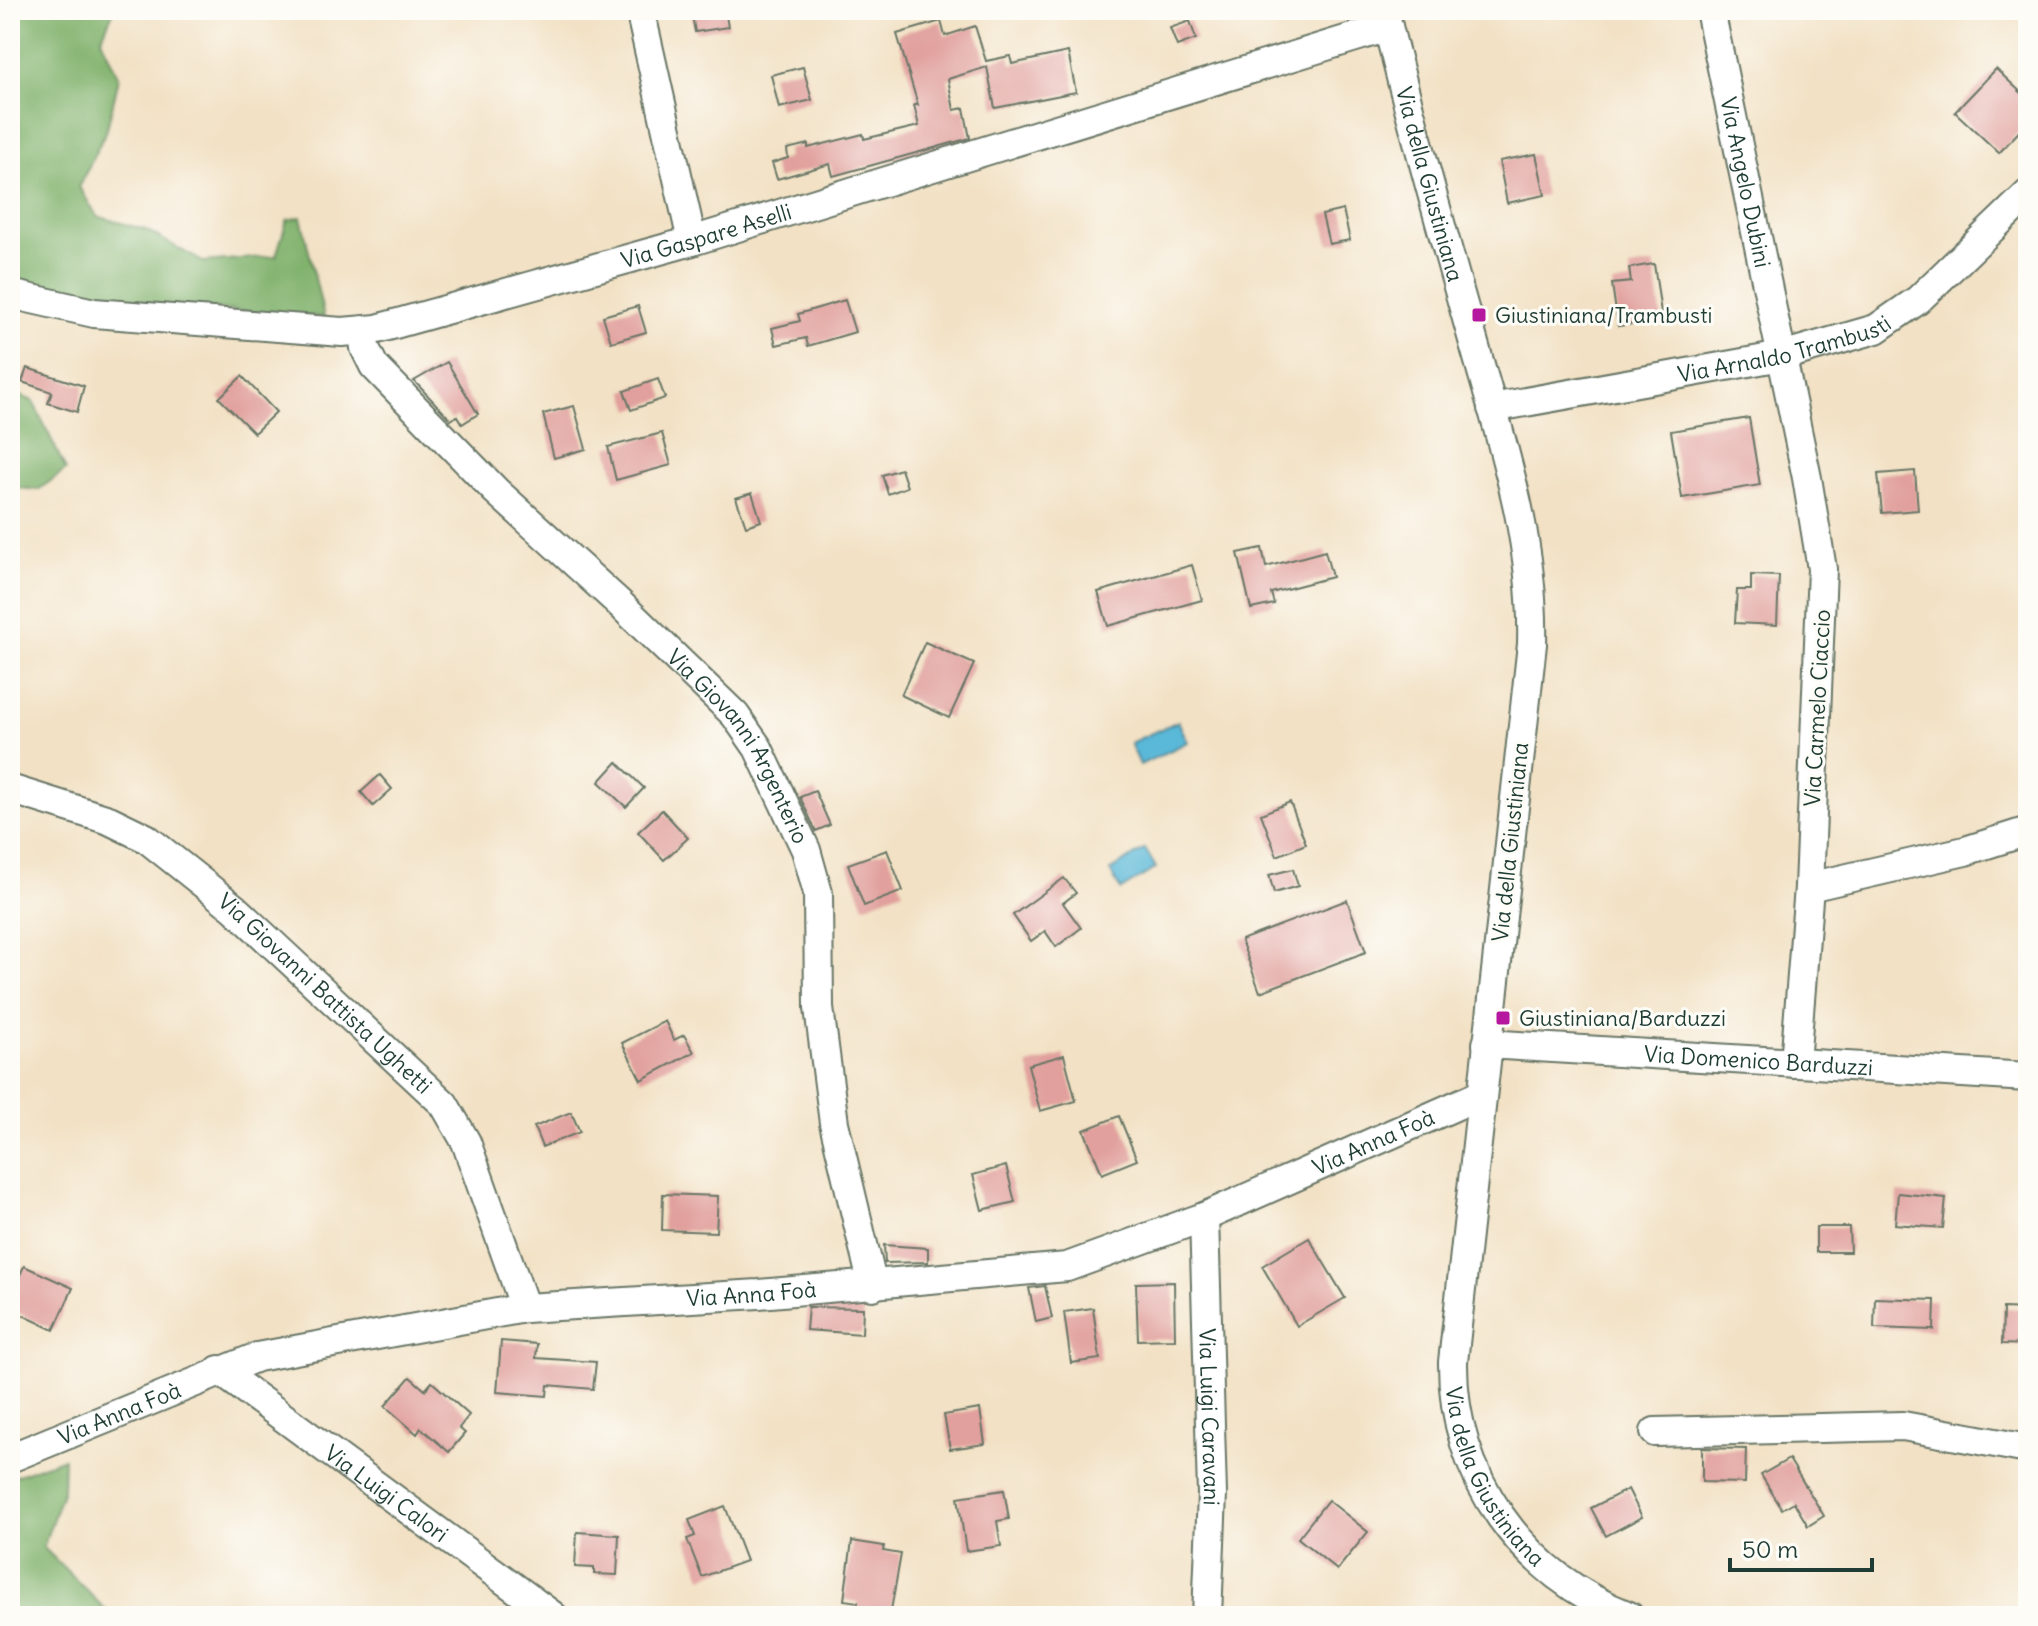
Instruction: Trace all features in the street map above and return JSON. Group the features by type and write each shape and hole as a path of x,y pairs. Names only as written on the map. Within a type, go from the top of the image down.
{"street":[{"path":"640,10 692,241"},
{"name":"Via Angelo Dubini","path":"1710,10 1782,356"},
{"name":"Via Gaspare Aselli","path":"10,294 94,313 363,332 692,241 1386,18"},
{"name":"Via della Giustiniana","path":"1386,18 1524,534 1533,614 1453,1362 1462,1435 1479,1481 1497,1513 1531,1555 1590,1599 1629,1616"},
{"name":"Via Arnaldo Trambusti","path":"1492,408 1782,356 1858,336 1888,323 1918,300 2028,194"},
{"name":"Via Giovanni Argenterio","path":"363,332 365,348 374,366 496,491 618,602 735,715 758,748 806,850 818,893 819,1008 834,1123 873,1286"},
{"name":"Via Carmelo Ciaccio","path":"1782,356 1822,569 1809,887 1795,1063"},
{"name":"Via Giovanni Battista Ughetti","path":"10,789 109,820 146,838 234,908 444,1104 466,1142 525,1308"},
{"path":"1809,887 1965,851 2028,831"},
{"name":"Via Domenico Barduzzi","path":"1487,1044 2028,1077"},
{"name":"Via Anna Foà","path":"10,1458 257,1357 525,1308 873,1286 1067,1267 1204,1217 1482,1094"},
{"name":"Via Luigi Caravani","path":"1204,1217 1212,1494 1207,1616"},
{"name":"Via Luigi Calori","path":"219,1370 553,1616"},
{"path":"1655,1432 1903,1426 2028,1449"}],"green space":[{"path":"10,10 114,10 101,39 119,78 107,129 79,187 97,216 146,230 203,262 276,256 287,220 301,217 324,317 56,298 10,283"},
{"path":"10,391 33,401 66,470 38,490 10,487"},
{"path":"64,1458 63,1490 43,1547 112,1616 10,1616 10,1478"}],"water":[{"path":"1178,721 1188,742 1140,765 1130,743"},
{"path":"1145,849 1156,868 1121,890 1110,871"}],"building":[{"path":"691,10 725,10 728,27 695,32"},
{"path":"941,21 945,36 975,26 986,61 1010,56 1012,64 1068,52 1076,92 995,108 987,67 948,79 954,110 964,108 970,138 833,176 830,164 777,179 772,163 788,158 787,149 808,144 808,148 863,134 864,139 919,126 914,105 918,105 897,34"},
{"path":"1190,21 1196,39 1177,46 1170,28"},
{"path":"803,67 812,100 779,108 771,75"},
{"path":"1996,69 2028,99 2028,122 1999,153 1955,112"},
{"path":"1536,154 1545,195 1507,203 1499,161"},
{"path":"1343,210 1350,240 1329,244 1322,215"},
{"path":"1654,264 1662,320 1618,326 1612,284 1631,282 1629,268"},
{"path":"845,300 855,332 808,346 806,338 776,345 772,328 800,321 798,314"},
{"path":"638,306 646,332 611,342 603,316"},
{"path":"447,362 478,414 462,424 457,416 451,420 414,381"},
{"path":"27,368 84,386 77,412 48,403 52,392 22,382"},
{"path":"242,376 276,412 254,433 219,398"},
{"path":"658,379 665,398 631,410 624,391"},
{"path":"574,406 586,449 554,458 543,414"},
{"path":"1749,418 1760,485 1682,498 1671,431"},
{"path":"662,433 671,465 616,480 608,447"},
{"path":"901,469 907,487 888,494 882,475"},
{"path":"1915,471 1918,510 1882,513 1878,474"},
{"path":"752,493 761,521 746,526 736,498"},
{"path":"1262,548 1266,567 1325,551 1332,577 1271,593 1274,604 1251,609 1238,553"},
{"path":"1192,565 1202,600 1108,626 1098,592"},
{"path":"1751,575 1779,576 1777,625 1735,623 1737,590 1751,590"},
{"path":"925,642 974,664 949,718 901,695"},
{"path":"617,762 644,788 626,807 599,782"},
{"path":"380,775 392,789 373,806 361,792"},
{"path":"815,791 830,825 816,831 800,797"},
{"path":"1290,802 1306,844 1277,856 1261,814"},
{"path":"662,810 688,838 664,860 638,832"},
{"path":"887,850 903,891 864,906 848,864"},
{"path":"1293,869 1298,886 1274,893 1269,875"},
{"path":"1064,878 1076,893 1063,903 1081,928 1056,947 1045,931 1031,941 1013,915"},
{"path":"1347,900 1366,952 1260,992 1241,940"},
{"path":"665,1021 674,1040 684,1035 694,1052 641,1080 622,1043"},
{"path":"1064,1055 1076,1101 1040,1111 1028,1065"},
{"path":"571,1112 580,1132 542,1147 534,1127"},
{"path":"1119,1116 1137,1160 1102,1174 1084,1130"},
{"path":"1006,1166 1015,1202 982,1210 973,1175"},
{"path":"1898,1193 1946,1198 1943,1228 1895,1224"},
{"path":"663,1194 718,1196 716,1232 662,1230"},
{"path":"1816,1227 1849,1227 1850,1252 1816,1252"},
{"path":"1309,1238 1345,1298 1297,1326 1262,1266"},
{"path":"884,1245 928,1248 928,1262 885,1263"},
{"path":"24,1266 73,1288 54,1330 10,1309 10,1297"},
{"path":"1174,1282 1175,1339 1138,1340 1136,1283"},
{"path":"1045,1286 1052,1318 1036,1322 1029,1288"},
{"path":"1875,1298 1935,1300 1934,1330 1874,1328"},
{"path":"808,1307 863,1308 862,1334 806,1330"},
{"path":"1093,1308 1100,1359 1071,1363 1064,1312"},
{"path":"2003,1308 2028,1309 2028,1345 2002,1344"},
{"path":"501,1341 537,1344 536,1358 596,1362 593,1389 548,1385 547,1396 497,1392"},
{"path":"410,1377 425,1390 432,1382 469,1415 459,1428 465,1433 449,1452 421,1428 417,1434 385,1406"},
{"path":"980,1409 985,1444 950,1449 944,1415"},
{"path":"1702,1448 1746,1449 1745,1483 1702,1482"},
{"path":"1789,1459 1824,1516 1808,1526 1794,1502 1782,1509 1761,1475"},
{"path":"1628,1489 1642,1517 1606,1536 1591,1508"},
{"path":"1004,1490 1009,1519 997,1521 1001,1546 966,1551 958,1497"},
{"path":"1328,1500 1368,1532 1337,1570 1298,1538"},
{"path":"725,1506 746,1561 702,1577 687,1539 695,1536 689,1520"},
{"path":"577,1532 619,1535 617,1575 594,1574 594,1568 575,1567"},
{"path":"852,1541 884,1546 883,1551 901,1554 890,1616 856,1616 858,1602 844,1600"}],"place":[{"name":"Giustiniana/Trambusti","path":"1479,315"},
{"name":"Giustiniana/Barduzzi","path":"1503,1018"}]}
